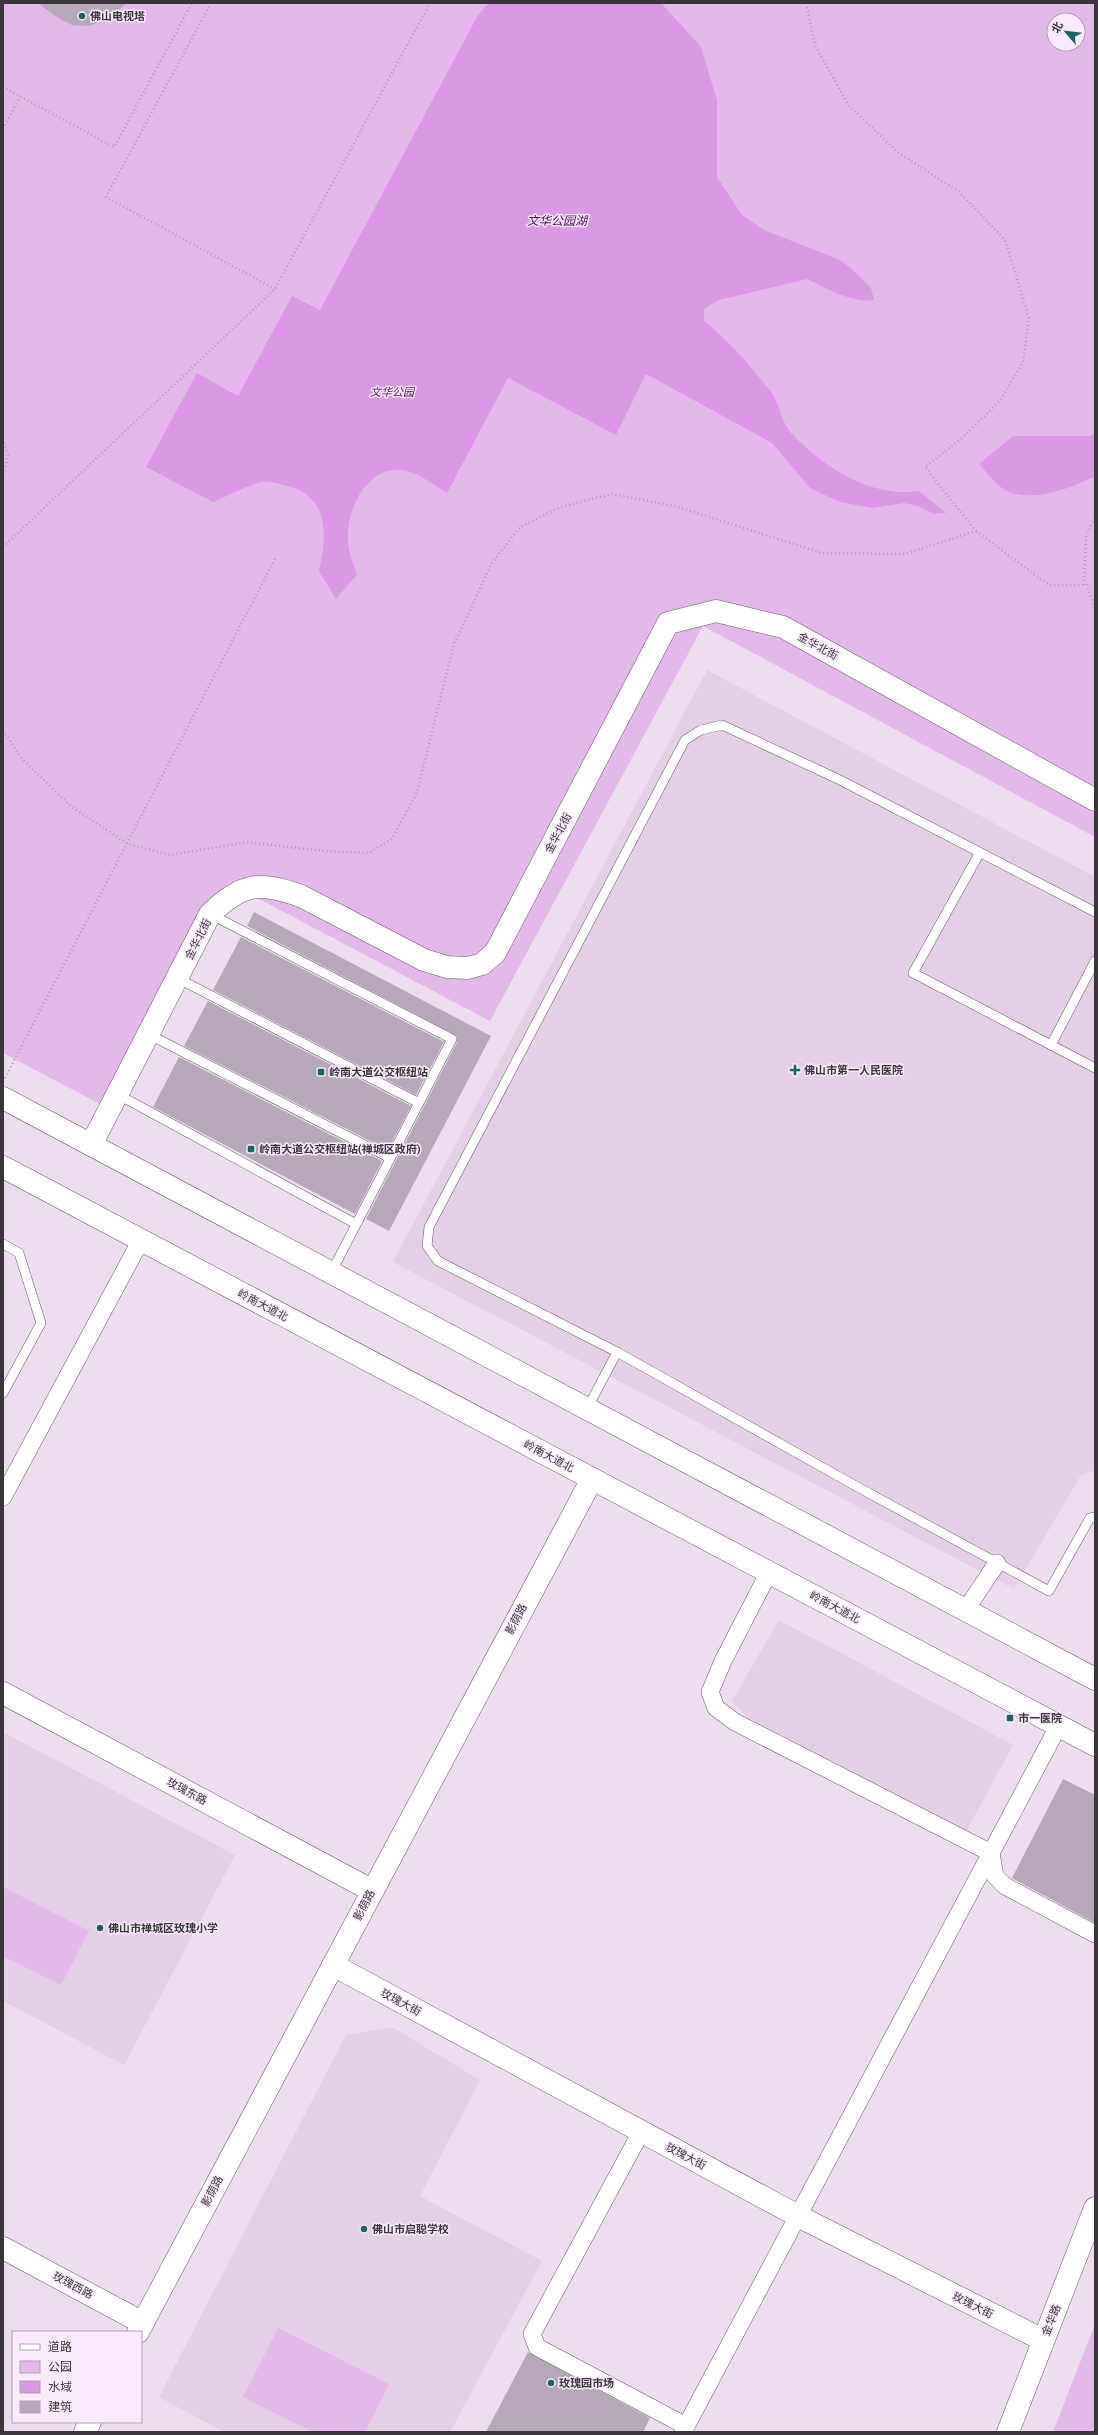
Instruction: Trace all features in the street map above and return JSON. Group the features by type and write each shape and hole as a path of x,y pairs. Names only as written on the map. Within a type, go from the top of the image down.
{"street":[{"name":"金华北街","path":"91,1145 210,914 228,897 246,888 262,886 281,889 301,896 424,960 447,968 468,968 482,964 495,953 668,623 716,611 783,627 1095,800"},
{"path":"3,1098 586,1410 1095,1679"},
{"name":"岭南大道北","path":"3,1167 1095,1744"},
{"path":"3,1497 141,1240"},
{"name":"影荫路","path":"140,2327 592,1479"},
{"path":"965,1611 997,1563"},
{"path":"769,1572 723,1661 710,1692 716,1708 735,1722 991,1853"},
{"name":"玫瑰东路","path":"3,1693 372,1890"},
{"path":"641,2132 532,2334 537,2347 684,2429 1059,1725"},
{"path":"991,1853 995,1876 1005,1886 1095,1934"},
{"name":"玫瑰大街","path":"333,1965 798,2216 1043,2340"},
{"name":"金华路","path":"1008,2432 1095,2208"},
{"name":"玫瑰西路","path":"3,2248 140,2327"},
{"path":"84,2432 89,2423"}],"lane":[{"path":"1095,912 980,854 840,780 722,725 701,730 686,740 429,1227 427,1246 438,1261 617,1352 1049,1591 1090,1518 1095,1517"},
{"path":"980,854 913,972 1095,1068"},
{"path":"210,914 452,1039 331,1274"},
{"path":"1051,1044 1095,961"},
{"path":"177,978 419,1102"},
{"path":"148,1034 390,1158"},
{"path":"117,1094 356,1224"},
{"path":"3,1244 19,1253 41,1323 3,1393"},
{"path":"586,1410 617,1352"}],"path":[{"path":"3,87 114,147 192,3"},
{"path":"211,3 106,197 275,288"},
{"path":"3,547 275,288 430,3"},
{"path":"806,3 816,45 850,106 900,153 958,191 1005,240 1029,318 1023,362 1000,401 961,438 925,467 976,531 1050,585 1087,585 1095,610"},
{"path":"3,129 20,96"},
{"path":"3,439 8,455 3,478"},
{"path":"3,730 24,762 72,807 128,844 170,855 247,842 324,851 369,853 392,839 417,792 454,644 492,563 520,527 561,507 612,494 674,506 822,553 905,554 976,531"},
{"path":"1084,585 1086,537 1095,516"},
{"path":"3,1082 275,559"}],"shaded area":[{"name":"佛山市第一人民医院","path":"707,670 1095,877 1095,1471 1081,1475 1014,1589 393,1262"},
{"path":"779,1620 1013,1745 965,1834 752,1723 732,1701"},
{"name":"佛山市禅城区玫瑰小学","path":"3,1732 235,1855 124,2065 3,2001"},
{"name":"佛山市启聪学校","path":"392,2027 480,2080 420,2196 542,2261 450,2432 224,2432 159,2397 346,2035"}],"green space":[{"name":"文华公园","path":"3,3 1095,3 1095,837 703,626 490,1021 229,883 209,900 100,1104 3,1053"},
{"path":"3,1887 89,1931 61,1985 3,1956"},
{"path":"1095,2324 1095,2432 1053,2432"},
{"path":"278,2328 389,2384 365,2432 313,2432 243,2397"}],"water":[{"name":"文华公园湖","path":"488,3 661,3 701,47 717,100 717,177 742,215 764,230 840,260 852,269 871,288 874,300 848,297 831,291 807,279 719,300 704,309 704,321 741,356 758,376 773,395 788,429 818,458 849,478 866,485 883,490 901,492 919,491 946,513 934,514 918,506 904,503 873,508 840,502 810,488 772,443 646,374 616,435 508,378 447,493 422,477 407,471 392,470 380,474 369,483 360,494 353,507 349,521 348,536 351,558 357,575 336,599 319,571 322,558 324,532 322,520 312,499 302,492 274,482 264,482 249,486 213,502 146,467 197,373 238,396 292,296 320,310 477,17"},
{"path":"1095,433 1095,476 1051,493 1026,495 1015,494 1005,490 994,481 979,464 1013,436 1091,436"}],"building":[{"name":"佛山电视塔","path":"38,3 127,3 104,21 88,26 72,25 58,18"},
{"path":"254,912 491,1036 389,1231 366,1219 457,1042 457,1036 247,926"},
{"path":"241,937 444,1042 416,1095 213,990"},
{"path":"208,1001 411,1106 388,1150 184,1046"},
{"path":"179,1057 382,1161 355,1214 153,1107"},
{"path":"1063,1779 1095,1795 1095,1923 1012,1878"},
{"name":"玫瑰园市场","path":"528,2352 650,2418 643,2432 486,2432"}],"place":[{"name":"佛山电视塔","path":"82,16"},
{"name":"佛山市第一人民医院","path":"795,1070"},
{"name":"岭南大道公交枢纽站","path":"321,1072"},
{"name":"岭南大道公交枢纽站(禅城区政府)","path":"251,1149"},
{"name":"市一医院","path":"1010,1718"},
{"name":"佛山市禅城区玫瑰小学","path":"100,1928"},
{"name":"佛山市启聪学校","path":"364,2229"},
{"name":"玫瑰园市场","path":"551,2383"}]}
